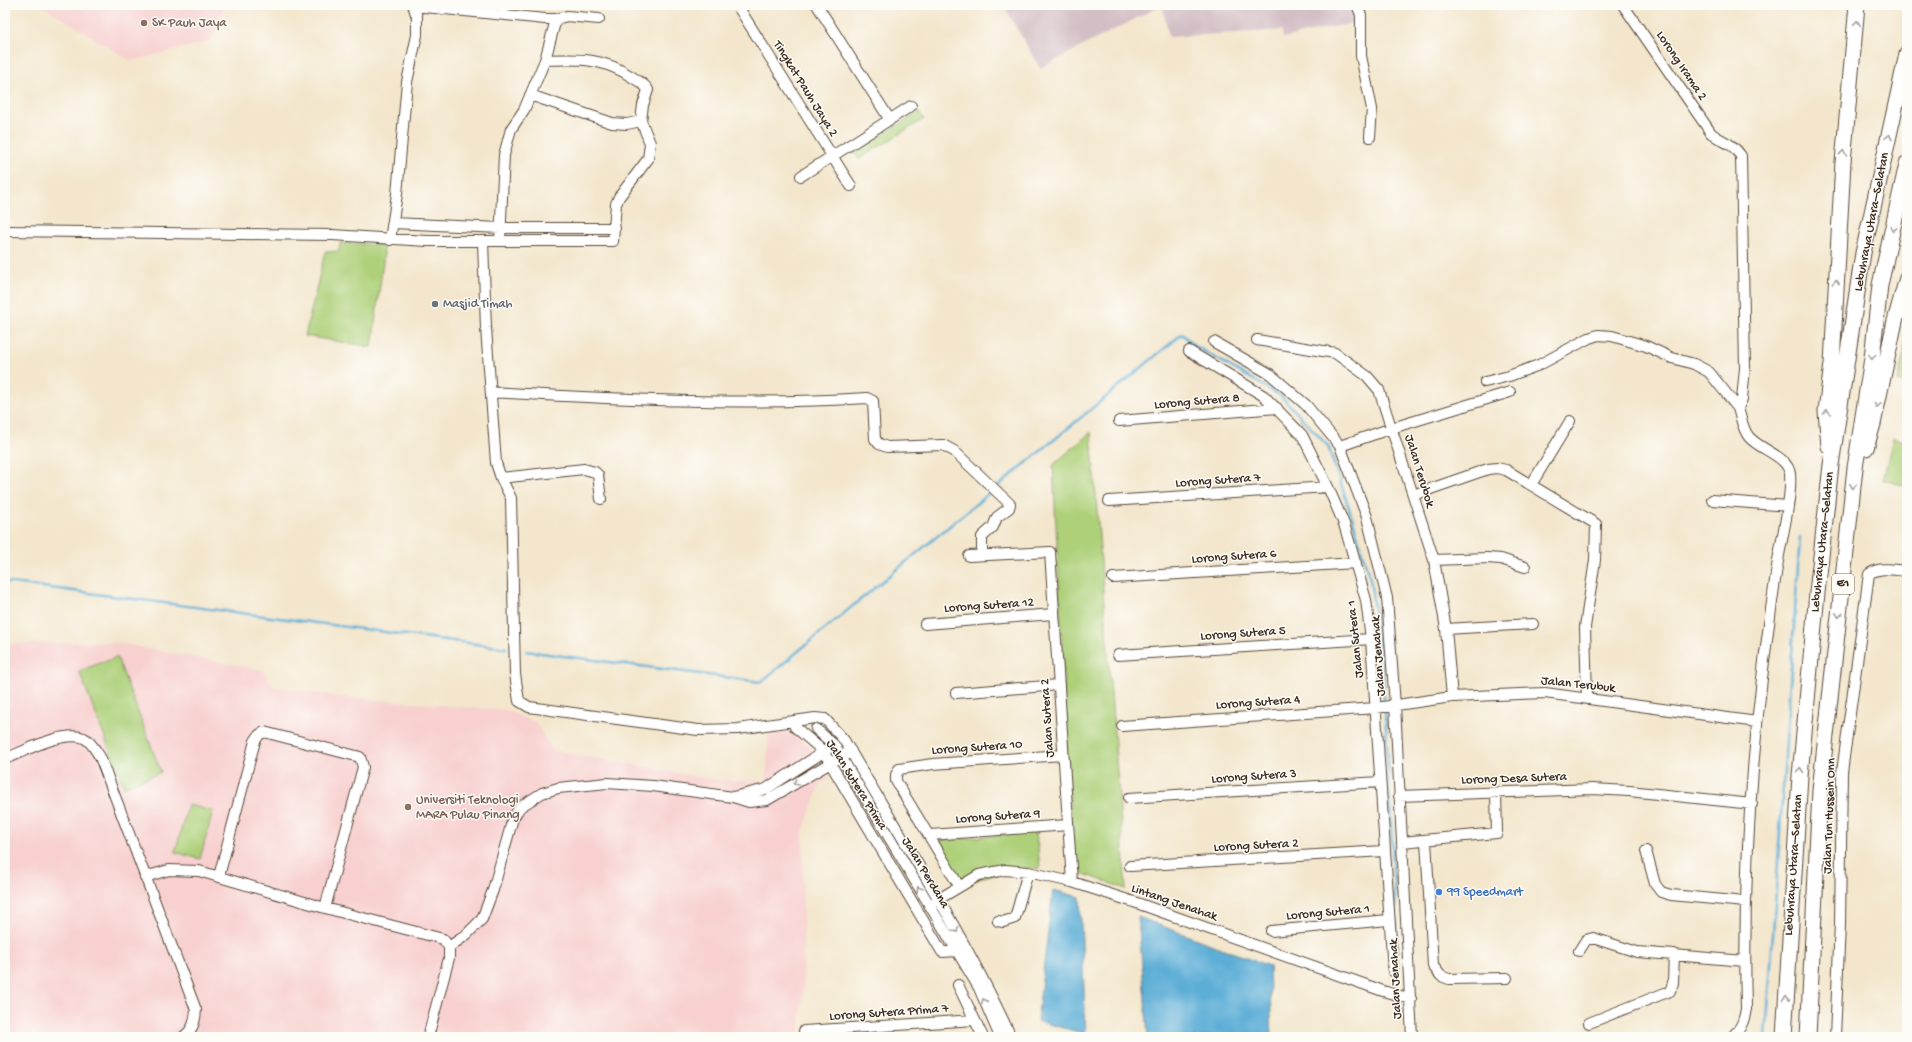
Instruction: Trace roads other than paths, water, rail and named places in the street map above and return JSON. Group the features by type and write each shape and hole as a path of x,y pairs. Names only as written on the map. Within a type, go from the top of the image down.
{"highway":[{"path":"1831,465 1826,411 1832,364 1842,162 1858,5"},
{"name":"Lebuhraya Utara–Selatan","path":"1784,1037 1800,776 1817,593 1831,465 1863,253 1907,54"},
{"name":"Lebuhraya Utara–Selatan","path":"1808,1037 1820,791 1855,468 1872,358 1880,286 1907,164"},
{"path":"1855,468 1865,452 1873,424 1895,320 1907,278"}],"street":[{"name":"Tingkat Pauh Jaya 2","path":"737,5 851,186"},
{"path":"817,5 890,120"},
{"path":"1357,5 1361,15 1361,56 1372,109 1370,137"},
{"name":"Lorong Irama 2","path":"1623,5 1711,134 1720,141 1729,143 1736,148 1741,156 1745,368 1742,399 1738,408"},
{"path":"390,240 397,194 407,82 416,35 417,17 413,6 545,19 556,19 567,16 599,19"},
{"path":"500,241 504,155 511,129 524,110 545,60 556,19"},
{"path":"5,231 332,235 390,240 613,241 616,204 619,197 648,159 650,143 641,121 643,105 648,90 646,86 620,69 602,61 567,59 545,60"},
{"path":"530,95 612,123 627,124 641,121"},
{"path":"801,176 911,106"},
{"path":"392,223 500,228 614,228"},
{"path":"483,241 486,328 496,462 501,478 584,469 592,471 598,475 601,499"},
{"path":"1485,382 1509,376 1540,365 1589,338 1598,335 1612,336 1694,364 1709,372 1738,408 1749,438 1755,444 1784,462 1790,473 1788,506 1774,583 1757,722 1746,902 1746,1009 1744,1021 1735,1034"},
{"name":"Jalan Terubok","path":"1256,340 1270,344 1315,349 1335,353 1343,357 1367,376 1379,390 1434,560 1446,629 1452,697"},
{"name":"Jalan Jenahak","path":"1214,342 1270,374 1306,405 1340,446 1367,517 1387,598 1395,705 1412,1037"},
{"name":"Jalan Sutera 1","path":"1189,351 1264,396 1302,435 1328,487 1344,524 1366,600 1371,639 1388,920 1393,971"},
{"path":"491,392 660,402 818,401 867,398 874,400 875,439 879,444 887,447 943,444 954,451 1010,504 1009,508 997,517 993,527 982,537 982,555 969,556"},
{"path":"1340,446 1392,428 1510,392"},
{"name":"Lorong Sutera 8","path":"1119,421 1277,408"},
{"path":"1531,485 1570,421"},
{"path":"1413,495 1488,469 1498,468 1506,470 1596,524 1595,560 1586,628 1587,698"},
{"name":"Jalan Perdana","path":"501,478 511,498 515,674 517,694 522,704 529,707 698,730 738,729 820,718 825,719 844,740 851,751 938,899 989,989 1011,1037"},
{"name":"Lorong Sutera 7","path":"1109,501 1328,487"},
{"path":"1712,500 1788,506"},
{"name":"Jalan Sutera 2","path":"982,555 1050,552 1072,882"},
{"path":"1434,560 1487,558 1501,559 1526,567"},
{"name":"Lorong Sutera 6","path":"1114,578 1356,563"},
{"name":"Jalan Tun Hussein Onn","path":"1835,1037 1840,924 1842,772 1869,574 1874,570 1884,569 1907,571"},
{"name":"Lorong Sutera 12","path":"925,624 1054,614"},
{"path":"1446,629 1533,624"},
{"name":"Lorong Sutera 5","path":"1118,655 1371,639"},
{"path":"956,693 1058,685"},
{"name":"Jalan Terubuk","path":"1395,705 1452,697 1545,693 1757,722"},
{"name":"Lorong Sutera 4","path":"1122,726 1376,708 1395,705"},
{"name":"Jalan Sutera Prima","path":"795,727 823,751 942,952 957,951"},
{"name":"Jalan Perdana","path":"816,729 834,745 979,988 1000,1037"},
{"path":"219,876 259,734 264,732 360,757 363,768 325,908"},
{"path":"5,759 63,737 75,736 85,739 100,757 196,1010 194,1024 189,1033 183,1037"},
{"path":"733,797 766,789 823,751 844,740"},
{"path":"449,947 466,935 482,919 493,890 513,818 520,806 530,800 558,788 607,783 653,786 733,797 749,802 767,800 851,751"},
{"name":"Lorong Sutera 10","path":"930,835 896,781 896,775 899,769 908,767 1063,755"},
{"name":"Lorong Sutera 3","path":"1129,798 1380,782"},
{"name":"Lorong Desa Sutera","path":"1399,796 1592,789 1629,791 1752,804"},
{"path":"1402,842 1497,833 1496,793"},
{"name":"Lorong Sutera 9","path":"930,835 1068,825"},
{"path":"930,835 959,886"},
{"path":"1426,840 1433,966 1441,976 1448,979 1507,978"},
{"name":"Lorong Sutera 2","path":"1130,866 1384,851"},
{"path":"1646,851 1655,884 1661,892 1671,895 1746,902"},
{"path":"145,877 169,870 187,870 219,876 325,908 443,939 449,947 449,958 428,1037"},
{"name":"Lintang Jenahak","path":"929,905 979,875 1005,870 1028,872 1072,882 1134,902 1383,991 1411,999"},
{"path":"998,921 1003,922 1014,918 1028,872"},
{"name":"Lorong Sutera 1","path":"1271,931 1388,920"},
{"path":"1579,951 1586,940 1593,938 1637,952 1674,954 1745,962"},
{"path":"1589,1023 1670,991 1673,983 1674,954"},
{"path":"958,984 983,1037"},
{"name":"Lorong Sutera Prima 7","path":"804,1032 975,1020"}],"water":[{"path":"1053,890 1080,897 1086,1034 1037,1021"},
{"path":"1138,917 1269,966 1272,1037 1148,1037"}],"waterway":[{"path":"997,487 1182,334 1195,346 1281,396 1328,446 1351,514 1370,579 1383,666 1384,704"},
{"path":"526,651 761,682 993,490"},
{"path":"1766,1037 1800,537"},
{"path":"5,582 506,648"},
{"path":"1385,709 1397,937"}],"place":[{"name":"SK Pauh Jaya","path":"144,23"},
{"name":"Masjid Timah","path":"435,304"},
{"name":"Universiti Teknologi MARA Pulau Pinang","path":"408,807"},
{"name":"99 Speedmart","path":"1439,892"}]}
